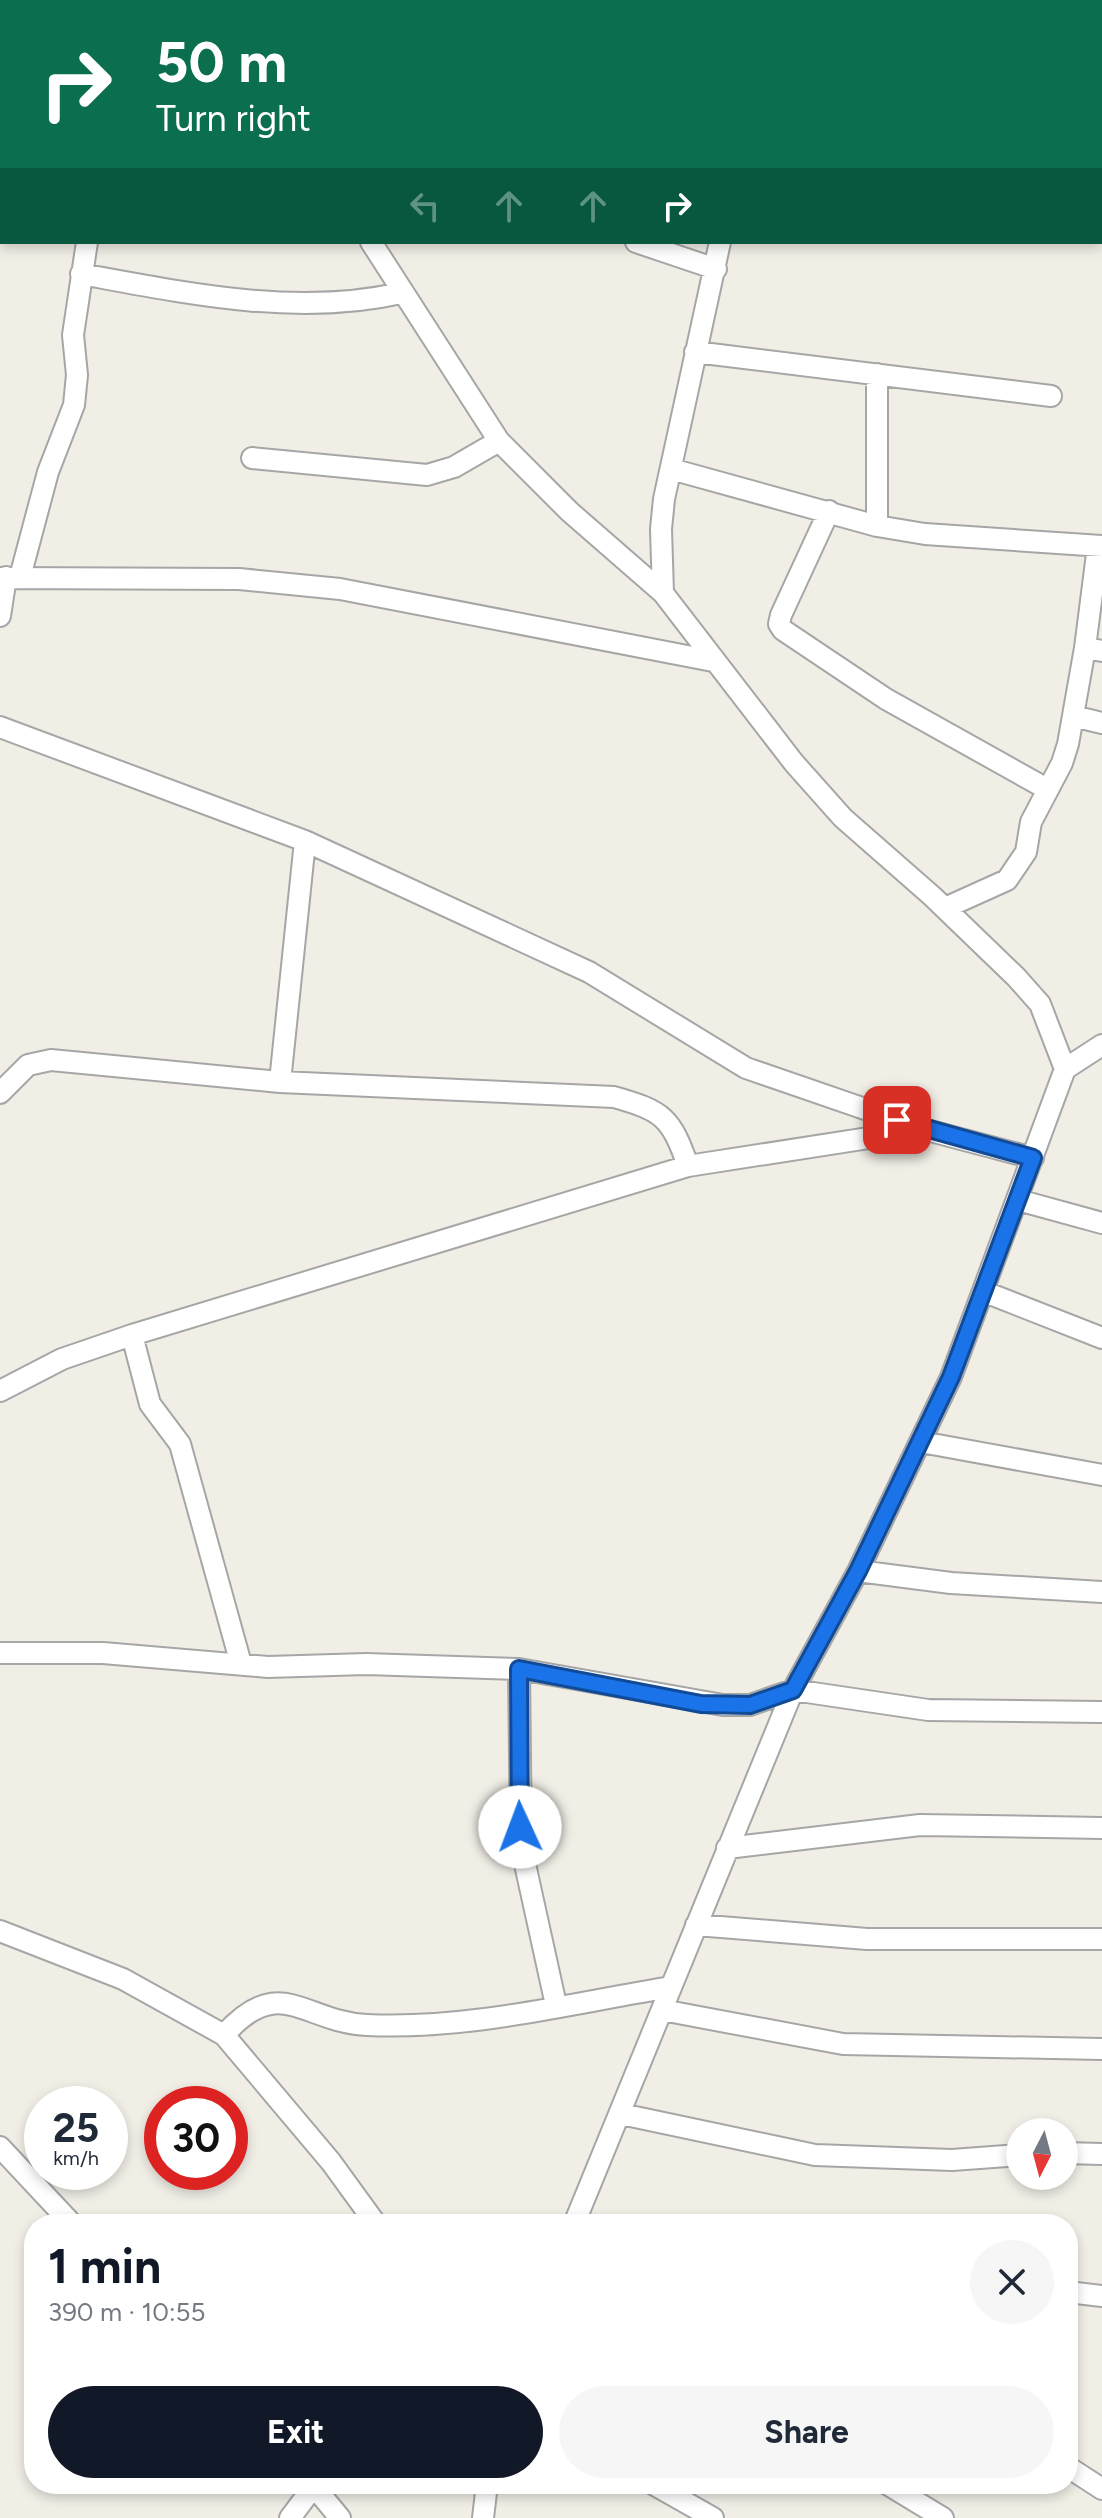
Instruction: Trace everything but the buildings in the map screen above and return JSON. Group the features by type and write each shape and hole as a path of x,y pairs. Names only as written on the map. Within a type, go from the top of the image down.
{"street":[{"path":"0,616 9,577 74,405 77,375 73,335 87,244"},
{"path":"373,244 401,293 499,441 570,512 663,593 713,661 843,818 945,908 1040,1004 1065,1069"},
{"path":"642,244 716,269"},
{"path":"663,593 661,529 695,352 720,244"},
{"path":"81,274 184,292 289,302 343,303 401,293"},
{"path":"695,352 1051,396"},
{"path":"877,374 877,526"},
{"path":"252,458 427,475 454,467 499,441"},
{"path":"671,469 877,526 925,534 1100,546 1094,650 1062,763 1031,822 1026,852 1007,880 945,908"},
{"path":"829,511 781,615 779,624 783,630 886,699 1047,789"},
{"path":"9,577 239,579 340,589 713,661"},
{"path":"1073,716 1102,723"},
{"path":"0,727 305,841 589,972 746,1068 923,1129 1033,1158"},
{"path":"280,1082 305,841"},
{"path":"578,2214 793,1690 858,1571 921,1442 985,1292 1065,1069 1100,1049"},
{"path":"0,1093 28,1065 51,1060 280,1082 614,1097 652,1108 678,1137 688,1166"},
{"path":"0,1391 62,1359 132,1335 688,1166 923,1129"},
{"path":"1018,1200 1102,1223"},
{"path":"985,1292 1102,1338"},
{"path":"132,1335 150,1404 180,1444 241,1664"},
{"path":"921,1442 1102,1475"},
{"path":"858,1571 951,1583 1102,1592"},
{"path":"0,1653 103,1653 241,1664 519,1669 701,1704 750,1705 793,1690 928,1710 1102,1712"},
{"path":"519,1669 521,1846 556,2005"},
{"path":"727,1848 920,1825 1102,1828"},
{"path":"696,1925 867,1939 1102,1939"},
{"path":"0,1931 123,1979 224,2035 331,2162 369,2214"},
{"path":"224,2035 243,2013 281,2001 341,2022 368,2025 469,2020 671,1987"},
{"path":"662,2010 843,2044 1102,2049"},
{"path":"621,2114 815,2155 952,2160 1006,2156"},
{"path":"0,2147 63,2214"},
{"path":"1078,2153 1102,2154"},
{"path":"1078,2293 1102,2296"},
{"path":"1078,2473 1102,2489"},
{"path":"290,2518 307,2494"},
{"path":"320,2494 340,2518"},
{"path":"485,2517 486,2494"},
{"path":"671,2494 713,2518"},
{"path":"903,2494 943,2518"}],"route":[{"path":"520,1827 519,1669 701,1704 750,1705 793,1690 808,1665 858,1571 951,1377 1033,1158 897,1120"}]}
